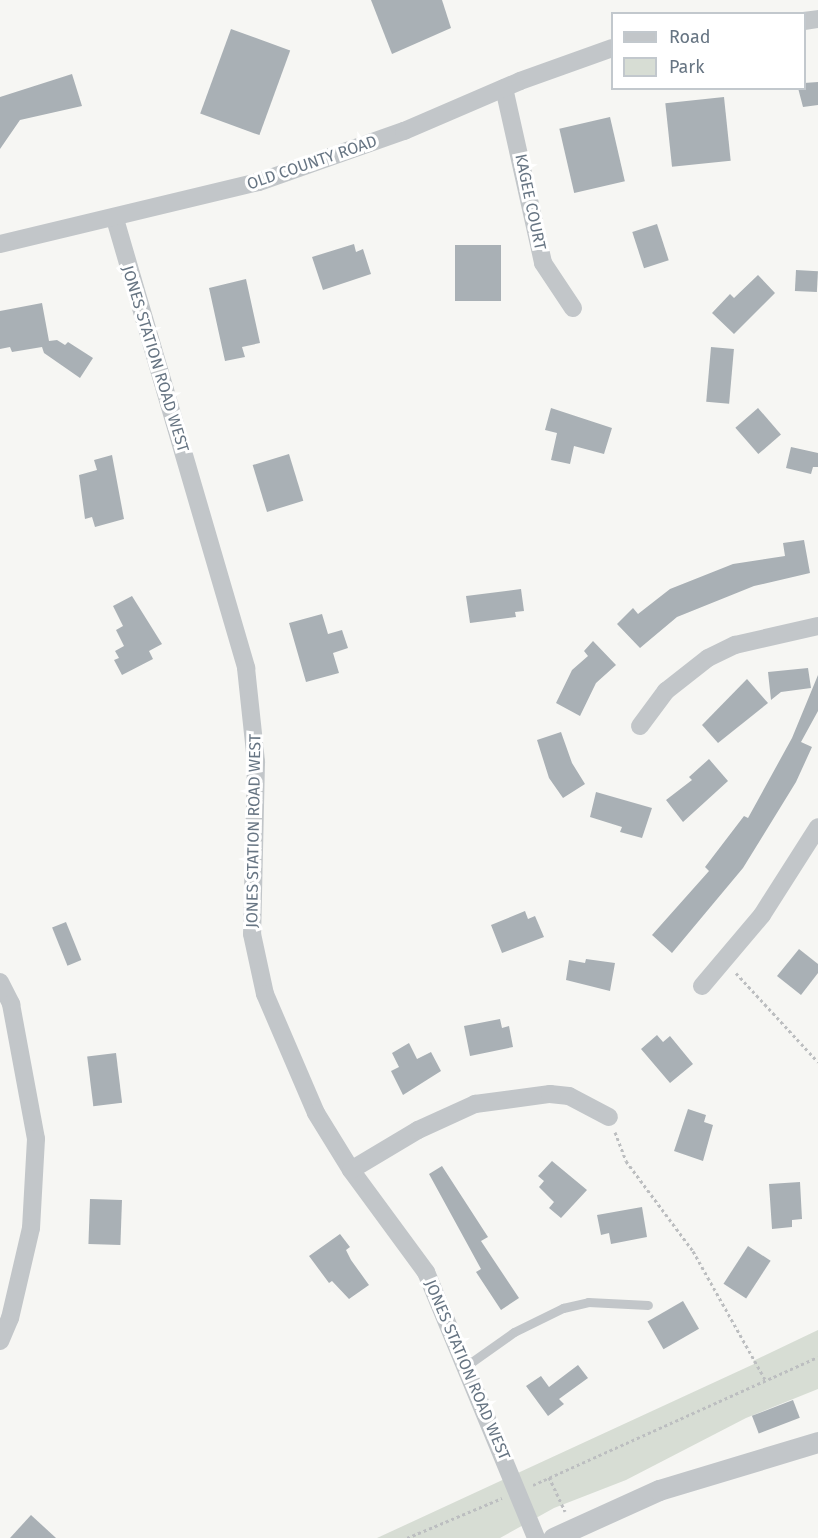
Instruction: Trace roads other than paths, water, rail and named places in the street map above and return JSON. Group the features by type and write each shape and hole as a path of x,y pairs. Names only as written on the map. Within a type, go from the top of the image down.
{"street":[{"name":"OLD COUNTY ROAD","path":"0,244 115,219 259,182 319,162 504,88 611,48"},
{"name":"KAGEE COURT","path":"504,88 543,263 573,308"},
{"name":"JONES STATION ROAD WEST","path":"115,219 246,668 255,726 250,900 258,968 288,1054 316,1113 351,1170 426,1272 536,1538"},
{"path":"640,726 666,691 708,658 735,645 818,626"},
{"path":"702,986 762,915 818,827"},
{"path":"0,982 11,1004 36,1139 31,1228 10,1318 0,1341"},
{"path":"351,1170 418,1130 475,1104 550,1094 569,1096 609,1117"},
{"path":"553,1538 659,1490 818,1442"}],"lane":[{"path":"466,1366 514,1332 563,1308 588,1302 648,1305"}]}
